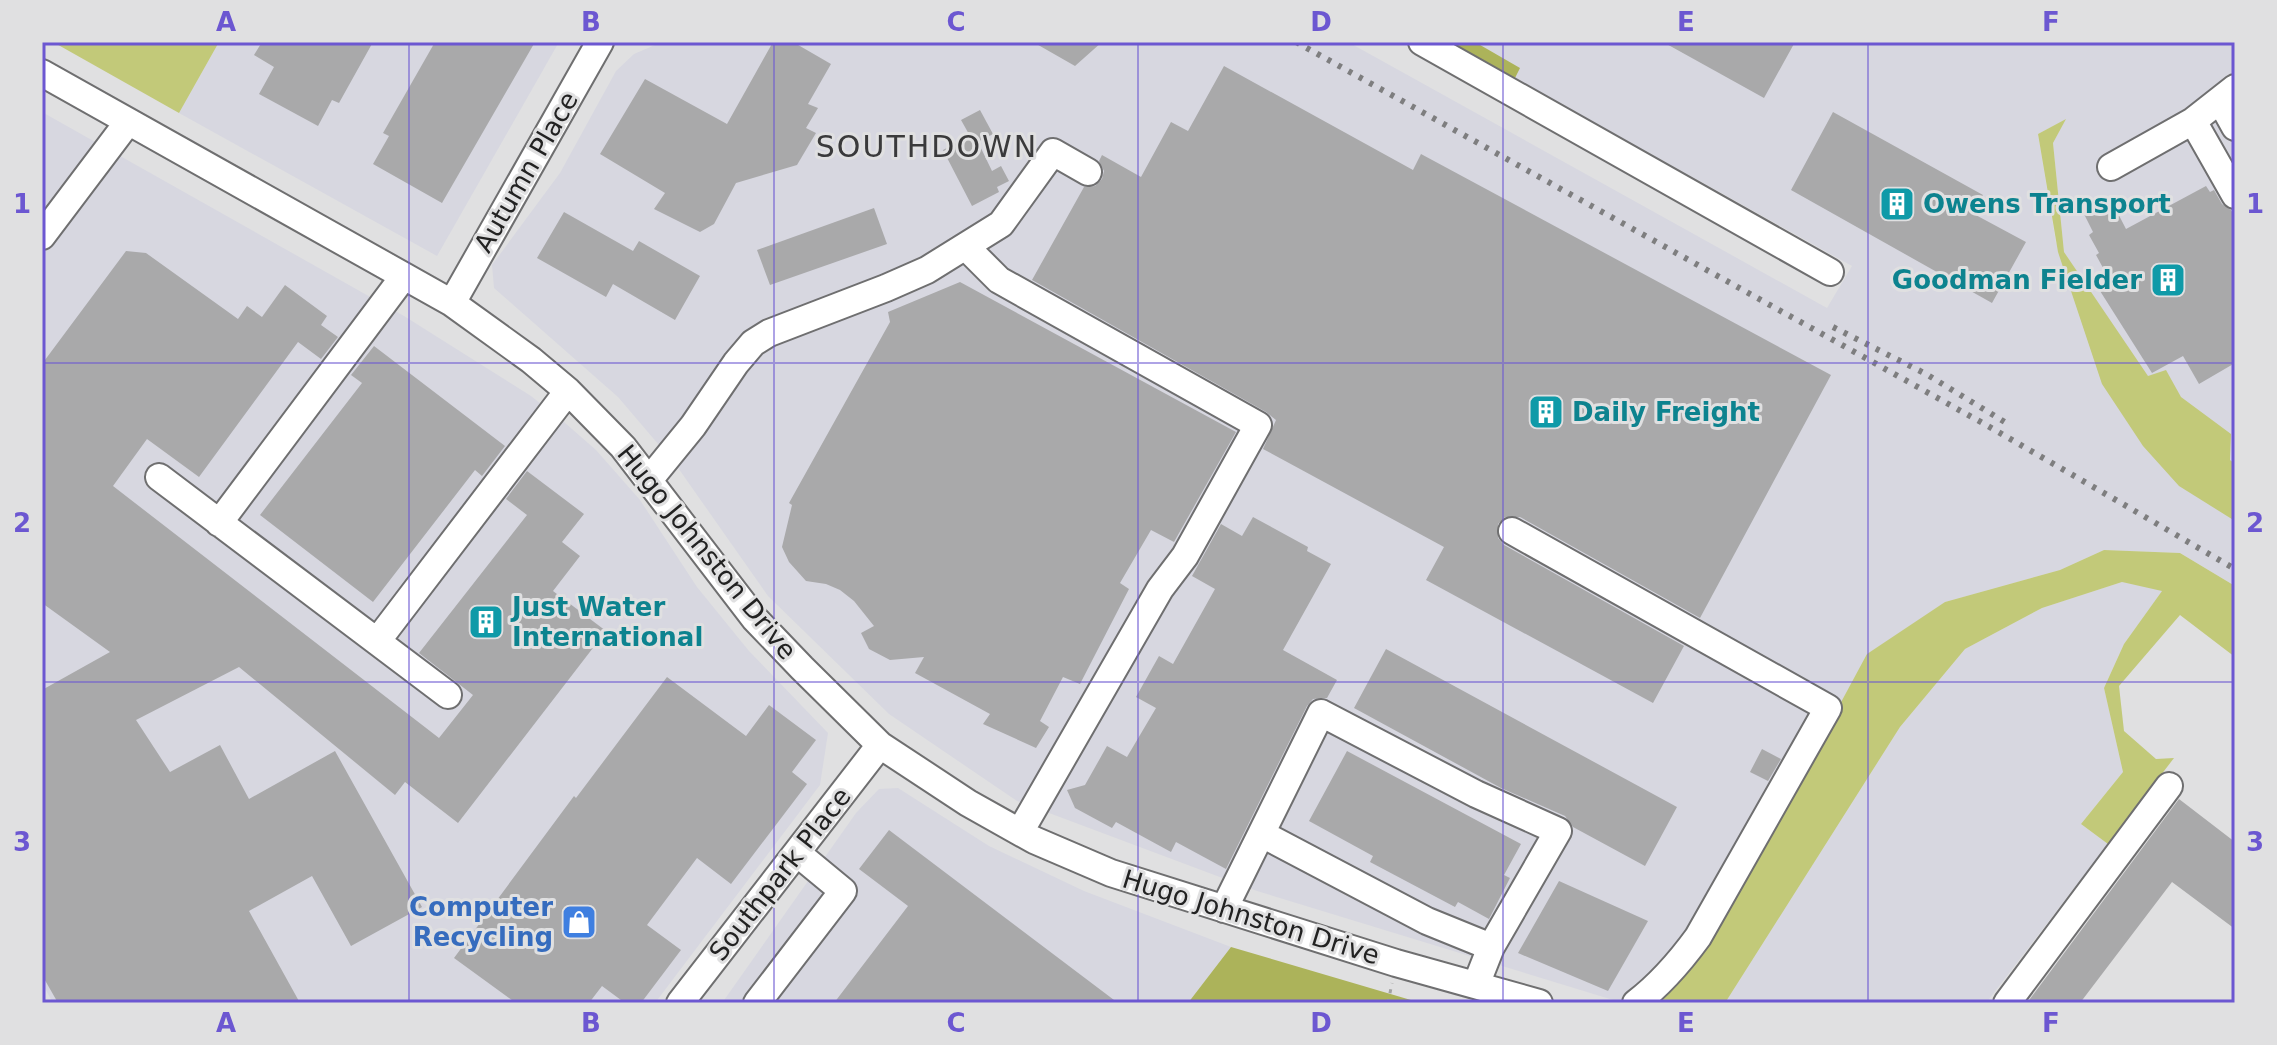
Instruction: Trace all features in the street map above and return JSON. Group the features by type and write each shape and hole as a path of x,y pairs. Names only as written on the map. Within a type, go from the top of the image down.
{"street":[{"name":"Autumn Place","path":"452,303 600,42"},
{"path":"1422,42 1830,272"},
{"name":"Hugo Johnston Drive","path":"42,73 452,303 489,328 568,391 623,447 755,619 880,745 968,803 1020,832 1111,873 1539,1003"},
{"path":"2111,167 2193,121 2195,116 2228,94 2235,127"},
{"path":"2193,121 2235,195"},
{"path":"42,236 128,122"},
{"path":"649,480 753,343 769,333 927,270 966,247 1001,224 1053,152 1088,172"},
{"path":"966,247 999,280 1258,425 1185,556 1160,589 1020,832"},
{"path":"219,523 404,276"},
{"path":"378,640 568,391"},
{"path":"159,477 448,695"},
{"path":"1512,531 1828,708 1698,937 1678,964 1636,1003"},
{"path":"1224,909 1321,713 1476,794 1558,831 1491,947 1476,985"},
{"name":"Southpark Place","path":"680,1003 880,745"},
{"path":"2007,1003 2169,786"},
{"path":"1262,834 1427,921 1491,947"},
{"path":"757,1003 843,891 797,853"}],"path":[{"path":"1388,1003 1390,994"}],"shaded area":[{"path":"219,42 559,42 437,256 179,113"},
{"path":"662,42 1348,42 1827,308 1852,266 1515,78 1519,68 1475,42 2235,42 2235,586 2180,553 2104,550 2060,570 1945,602 1821,740 1749,872 1689,970 1656,1003 1623,1003 1257,891 1017,801 889,714 768,596 676,465 618,397 494,288 492,265 560,173 616,71 634,54","holes":["2065,120 2053,143 2064,252 2089,291 2056,243 2038,134"]},
{"path":"42,112 404,316 531,396 564,422 596,450 640,500 697,587 749,651 828,733 820,785 655,1003 53,1003 42,983"},
{"path":"2122,582 2163,590 2124,644 2104,688 2123,772 2081,824 2108,844 1986,1003 1725,1003 1900,727 1965,649 2042,608"},
{"path":"898,788 989,846 1084,891 1231,947 1188,1003 722,1003 856,813 879,789"}],"green space":[{"path":"53,42 219,42 179,113"},
{"path":"1451,42 1475,42 1520,68 1515,78"},
{"path":"2066,119 2053,143 2064,252 2148,376 2166,370 2181,397 2231,434 2230,460 2235,464 2235,521 2179,486 2143,446 2102,384 2058,252 2038,134"},
{"path":"2104,550 2180,553 2235,586 2235,657 2180,615 2119,686 2124,731 2156,759 2174,758 2108,844 2081,824 2123,772 2104,688 2124,644 2162,591 2122,582 2042,608 1965,649 1900,727 1725,1003 1656,1003 1689,970 1749,873 1867,654 1945,602 2060,570"},
{"path":"1231,947 1421,1003 1188,1003"}],"building":[{"path":"262,42 373,42 339,103 332,100 318,126 259,94 274,67 254,55"},
{"path":"435,42 535,42 442,203 373,164 389,136 383,133"},
{"path":"773,42 793,42 831,64 808,104 818,108 806,128 816,133 797,165 736,183 714,224 700,232 654,209 665,193 600,154 645,79 727,124"},
{"path":"1033,42 1102,42 1075,66"},
{"path":"1663,42 1795,42 1764,98"},
{"name":"Daily Freight","path":"1224,66 1413,170 1421,154 1831,375 1700,618 1520,517 1505,517 1498,524 1498,538 1504,545 1684,646 1653,703 1426,580 1444,547 1263,449 1276,420 1266,412 1032,280 1084,187 1095,186 1102,179 1104,171 1099,161 1102,155 1141,177 1171,122 1188,131"},
{"path":"980,110 993,134 978,142 992,171 1001,166 1009,181 997,187 999,192 972,206 943,150 970,136 961,120"},
{"name":"Owens Transport","path":"1833,112 1983,195 1972,213 2026,242 1992,303 1791,190"},
{"name":"Goodman Fielder","path":"2206,186 2210,192 2214,190 2235,217 2235,363 2199,384 2183,356 2152,373 2095,283 2108,277 2096,255 2099,253 2089,235 2093,232 2083,212 2110,198 2126,229"},
{"path":"874,208 887,244 770,285 757,250"},
{"path":"564,212 633,251 639,241 700,276 675,320 613,284 606,297 537,258"},
{"path":"126,251 146,253 238,319 247,306 262,317 285,285 327,316 321,325 338,337 321,359 298,342 199,477 147,439 113,486 439,738 473,695 419,653 527,515 506,499 527,471 584,514 562,542 580,556 553,591 606,631 458,823 405,782 395,795 239,667 136,720 170,772 220,745 249,799 335,751 422,907 351,946 312,876 249,911 300,1003 58,1003 42,975 42,690 110,652 42,603 42,364"},
{"path":"960,282 1236,432 1174,542 1151,530 1120,583 1129,589 1080,684 1063,677 1040,721 1049,727 1036,748 983,724 990,714 915,673 924,657 890,660 869,649 861,633 874,626 854,601 826,584 806,581 789,562 782,547 792,505 789,503 890,322 888,312"},
{"path":"374,346 505,446 482,476 475,470 373,602 260,515 362,383 351,375"},
{"path":"1253,517 1308,547 1307,551 1331,564 1283,650 1337,680 1327,698 1313,699 1307,706 1226,869 1176,842 1171,852 1116,822 1112,828 1075,808 1067,790 1085,785 1107,746 1127,757 1156,708 1136,697 1159,656 1173,664 1215,589 1192,576 1221,524 1242,536"},
{"path":"1386,649 1677,807 1645,866 1573,827 1565,816 1501,788 1354,708"},
{"path":"667,677 746,736 769,705 816,740 792,772 807,784 731,884 697,858 647,925 681,950 641,1003 625,1003 602,986 589,1003 516,1003 454,958"},
{"path":"1762,749 1781,759 1768,781 1750,772"},
{"path":"1347,751 1521,844 1504,875 1510,878 1489,919 1458,902 1455,907 1370,862 1373,856 1309,821"},
{"path":"2179,799 2235,842 2235,929 2172,882 2080,1003 2027,1003"},
{"path":"889,830 1118,1003 834,1003 908,906 859,869"},
{"path":"1559,881 1648,921 1608,991 1518,953"}],"railway":[{"path":"1296,42 1988,426 2235,569"},
{"path":"1833,327 1926,374 2008,424"}],"place":[{"name":"Owens Transport","path":"1897,204"},
{"name":"Goodman Fielder","path":"2168,280"},
{"name":"Daily Freight","path":"1546,412"},
{"name":"Just Water International","path":"486,622"},
{"name":"Computer Recycling","path":"579,922"}],"district":[{"name":"SOUTHDOWN","path":"927,146"}]}
